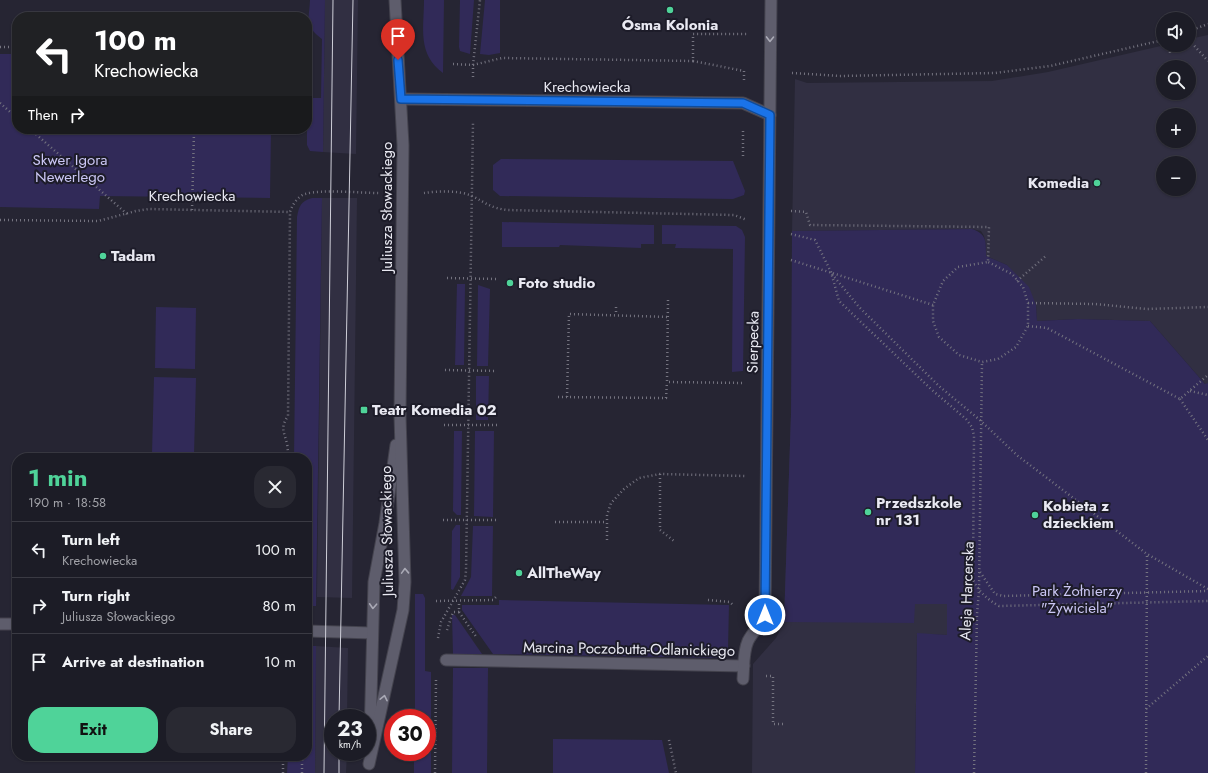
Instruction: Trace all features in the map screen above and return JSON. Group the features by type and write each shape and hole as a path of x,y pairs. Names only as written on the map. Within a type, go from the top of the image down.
{"street":[{"name":"Juliusza Słowackiego","path":"369,768 403,610 405,582 400,415 403,201 401,99 395,0"},
{"name":"Sierpecka","path":"743,679 745,650 748,641 762,623 765,615 770,0"},
{"name":"Krechowiecka","path":"401,99 743,103 770,115"},
{"name":"Juliusza Słowackiego","path":"369,768 374,582 385,523 400,415"},
{"path":"0,624 12,624"},
{"path":"312,631 372,633"},
{"name":"Marcina Poczobutta-Odlanickiego","path":"446,660 744,666"}],"path":[{"path":"473,79 473,65 480,0"},
{"path":"1196,28 1208,24"},
{"path":"693,61 693,34 753,34"},
{"path":"788,73 839,76 995,73 1050,66 1156,42"},
{"path":"0,47 12,47"},
{"path":"1196,48 1208,61"},
{"path":"452,64 473,65 502,58 693,61 744,71"},
{"path":"0,103 12,114"},
{"path":"438,639 441,622 452,600 465,580 469,425 473,124"},
{"path":"36,134 127,214"},
{"path":"192,210 194,134"},
{"path":"288,453 288,445 283,434 283,423 288,416 290,212 296,201 304,194 315,192 371,193"},
{"path":"420,194 460,193 472,196 484,204 508,210 734,215 757,227 815,240 831,272 839,301 932,390 966,419 972,427 974,436 973,580 979,591 999,606 1146,601 1208,601"},
{"name":"Krechowiecka","path":"0,220 98,221 150,209 290,212"},
{"path":"769,210 806,212 810,225 989,227 988,262"},
{"path":"1017,281 1047,255"},
{"path":"786,258 933,305"},
{"path":"988,262 1012,274 1017,281 1023,287 1028,303 1028,326 1016,347 998,359 982,362 959,355 939,337 933,321 933,305 943,281 958,267 988,262"},
{"path":"831,272 859,307 939,386 1018,456 1146,554 1208,590"},
{"path":"447,278 498,279"},
{"path":"558,397 666,398 668,300"},
{"path":"1028,303 1095,304 1147,309 1208,307"},
{"path":"616,307 616,315"},
{"path":"567,397 569,314 668,317"},
{"path":"1028,326 1047,328 1180,398 1208,440"},
{"name":"Aleja Harcerska","path":"974,773 977,614 980,572 980,421 982,362"},
{"path":"445,370 497,371"},
{"path":"1180,398 1208,375"},
{"path":"667,382 747,383"},
{"path":"1189,391 1208,395"},
{"path":"444,425 498,425"},
{"path":"607,540 607,522 611,503 624,489 639,478 660,474 747,476"},
{"path":"660,474 660,530 674,541"},
{"path":"443,520 496,520"},
{"path":"554,522 607,522"},
{"path":"1146,554 1146,773"},
{"path":"980,572 995,594 1003,596 1208,590"},
{"path":"436,601 492,600 498,596"},
{"path":"447,630 453,612 459,612 459,600"},
{"path":"708,600 730,602 734,606"},
{"path":"1146,710 1208,656"},
{"name":"Marcina Poczobutta-Odlanickiego","path":"744,666 753,676 773,676 773,724 784,724"},
{"path":"435,773 436,674"},
{"path":"669,740 676,773"},
{"path":"283,761 283,773"},
{"path":"302,761 302,773"}],"shaded area":[{"path":"325,0 358,0 356,154 323,152"},
{"path":"1208,35 1208,383 1206,385 1150,321 1078,319 1037,321 1036,305 1007,265 986,256 984,236 981,231 972,229 792,231 795,79 807,83 992,81 1048,72 1156,47 1156,52 1196,52 1196,38"},
{"path":"322,198 357,198 352,598 317,597"},
{"name":"Przedszkole nr 131","path":"791,414 947,604 947,635 917,634 915,773 752,773 753,664 776,638 784,622"},
{"path":"316,646 348,648 347,709 324,709 324,761 347,761 346,773 315,773"}],"green space":[{"path":"310,0 325,0 323,152 310,151 307,145 307,134 312,134 312,98 321,98 322,39 312,30 312,12 309,12"},
{"path":"424,0 444,0 443,73 429,58 426,49 423,30"},
{"path":"460,0 474,0 470,54 460,51 459,47"},
{"path":"485,0 500,0 500,53 489,55 480,54"},
{"name":"Skwer Igora Newerlego","path":"0,54 12,54 12,134 271,134 270,198 100,196 99,209 0,207"},
{"path":"501,159 733,161 745,191 744,195 733,199 500,196 493,190 493,165"},
{"path":"312,198 322,198 316,606 312,606 312,453 294,453 297,217 301,204"},
{"path":"502,222 654,225 654,244 641,244 641,248 560,245 559,247 502,247"},
{"path":"662,225 736,226 742,230 745,237 743,371 732,372 733,249 675,248 676,244 662,244"},
{"name":"Park Żołnierzy \"Żywiciela\"","path":"972,229 981,233 985,239 986,256 1007,265 1029,287 1036,305 1037,321 1078,319 1150,321 1205,384 1208,383 1208,773 915,773 917,633 947,635 947,604 915,604 914,623 784,622 791,414 792,231"},
{"path":"457,284 465,284 464,365 455,365"},
{"path":"478,285 490,289 488,366 477,366"},
{"path":"156,307 196,308 195,369 155,368"},
{"path":"476,376 489,376 488,420 476,420"},
{"path":"154,377 196,378 194,453 152,453"},
{"path":"454,431 462,431 461,515 457,515 453,511"},
{"path":"475,431 494,431 493,517 474,516"},
{"path":"456,525 460,525 460,577 453,590 451,589 452,531"},
{"path":"473,526 493,526 492,596 461,596 471,577"},
{"path":"415,594 423,594 425,598 425,671 431,672 431,709 415,709"},
{"path":"499,600 729,605 728,648 724,658 493,654 462,610 462,605 499,605"},
{"path":"452,615 455,615 482,654 453,654"},
{"path":"312,646 316,646 315,773 287,773 288,761 312,761"},
{"path":"453,668 488,668 487,773 452,773"},
{"path":"553,739 662,740 669,773 553,773"},
{"path":"414,761 431,761 431,773 414,773"}],"tram line":[{"path":"324,773 333,0"},
{"path":"339,709 353,0"},
{"path":"339,761 339,773"}],"place":[{"name":"Ósma Kolonia","path":"670,10"},
{"name":"Komedia","path":"1097,183"},
{"name":"Tadam","path":"103,256"},
{"name":"Foto studio","path":"510,283"},
{"name":"Teatr Komedia 02","path":"364,410"},
{"name":"Przedszkole nr 131","path":"868,512"},
{"name":"Kobieta z dzieckiem","path":"1035,515"},
{"name":"AllTheWay","path":"519,573"}],"route":[{"path":"398,60 401,99 743,103 770,115 765,615"}]}
